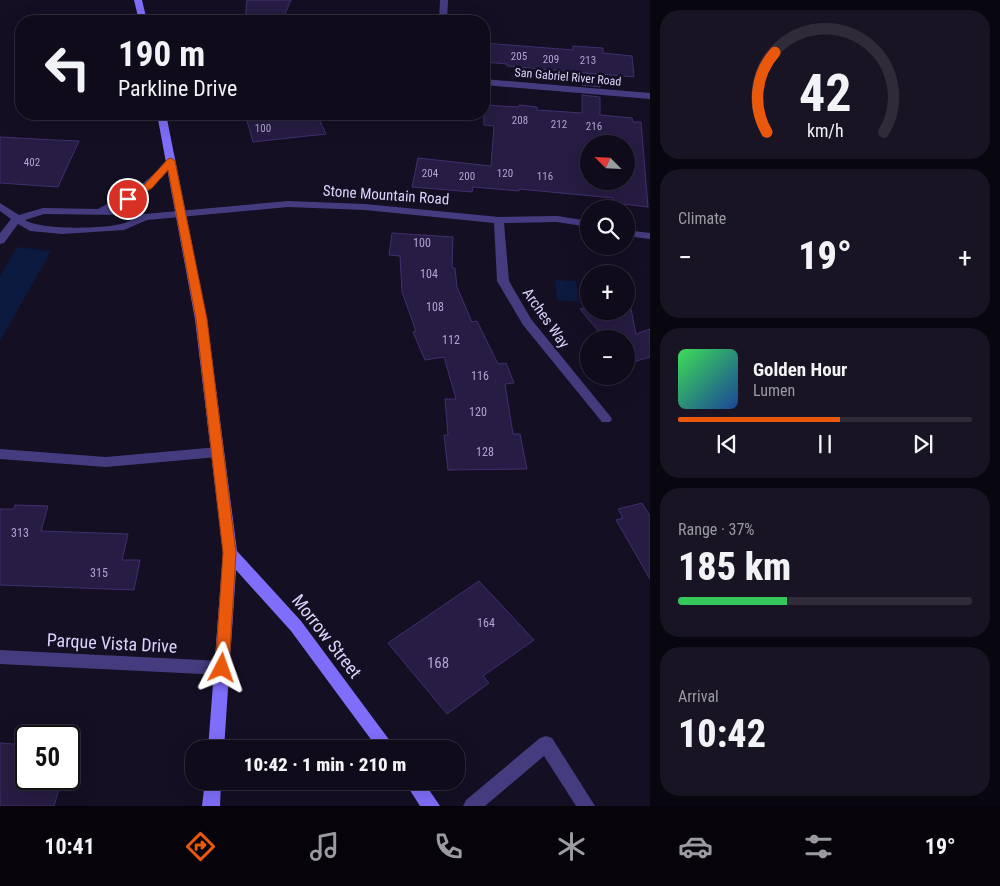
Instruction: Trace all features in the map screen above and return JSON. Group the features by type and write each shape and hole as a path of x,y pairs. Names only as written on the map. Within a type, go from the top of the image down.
{"main road":[{"path":"138,0 142,15"},
{"path":"162,120 201,319 230,553 217,740"},
{"name":"Morrow Street","path":"230,553 296,626 381,740"},
{"path":"211,806 212,790"},
{"path":"419,790 431,806"}],"street":[{"path":"443,15 444,0"},
{"name":"San Gabriel River Road","path":"490,83 650,96"},
{"path":"99,211 128,199 149,186 171,161"},
{"name":"Stone Mountain Road","path":"145,217 288,204 365,207 499,220 539,218 580,222"},
{"path":"0,206 30,228 92,231 124,227 145,217"},
{"path":"0,241 16,219 44,211 124,212 145,217"},
{"name":"Arches Way","path":"499,220 503,281 527,322 606,419"},
{"path":"635,234 650,236"},
{"name":"Parque Vista Drive","path":"0,657 222,668"},
{"path":"472,806 546,744 586,806"}],"lane":[{"path":"0,454 106,462 218,452"}],"water":[{"path":"17,247 51,251 0,341 0,276"},
{"path":"555,280 576,281 579,302 557,300"}],"building":[{"path":"247,0 291,0 285,15 246,15"},
{"path":"490,43 573,50 573,46 603,48 603,53 632,56 634,77 507,66 507,64 490,63"},
{"path":"583,74 599,74 600,87 582,85"},
{"path":"582,95 600,97 600,115 632,118 633,122 641,122 648,207 635,206 635,200 613,200 613,198 519,189 519,191 473,187 472,192 412,187 418,158 491,166 494,126 484,125 484,120 490,120 490,105 537,107 537,110 582,113"},
{"path":"247,120 320,120 326,134 253,142"},
{"path":"0,137 79,141 58,187 0,183"},
{"path":"392,233 453,237 452,268 455,268 457,287 472,322 477,321 498,364 506,363 514,383 505,384 513,434 520,434 527,469 448,470 444,435 448,435 445,399 456,399 444,357 425,360 413,332 416,331 402,292 400,256 389,255"},
{"path":"589,320 633,320 636,334 650,329 650,357 635,361 635,330 598,330"},
{"path":"642,503 650,516 650,579 616,520 623,518 618,509"},
{"path":"15,505 48,506 41,531 128,534 122,560 140,560 134,590 0,585 0,509 14,509"},
{"path":"479,581 534,640 483,676 489,683 447,714 388,643"},
{"path":"0,743 15,744 15,790 59,790 54,806 0,806"}],"route":[{"path":"128,199 149,186 171,161 201,319 230,553 222,668"}]}
